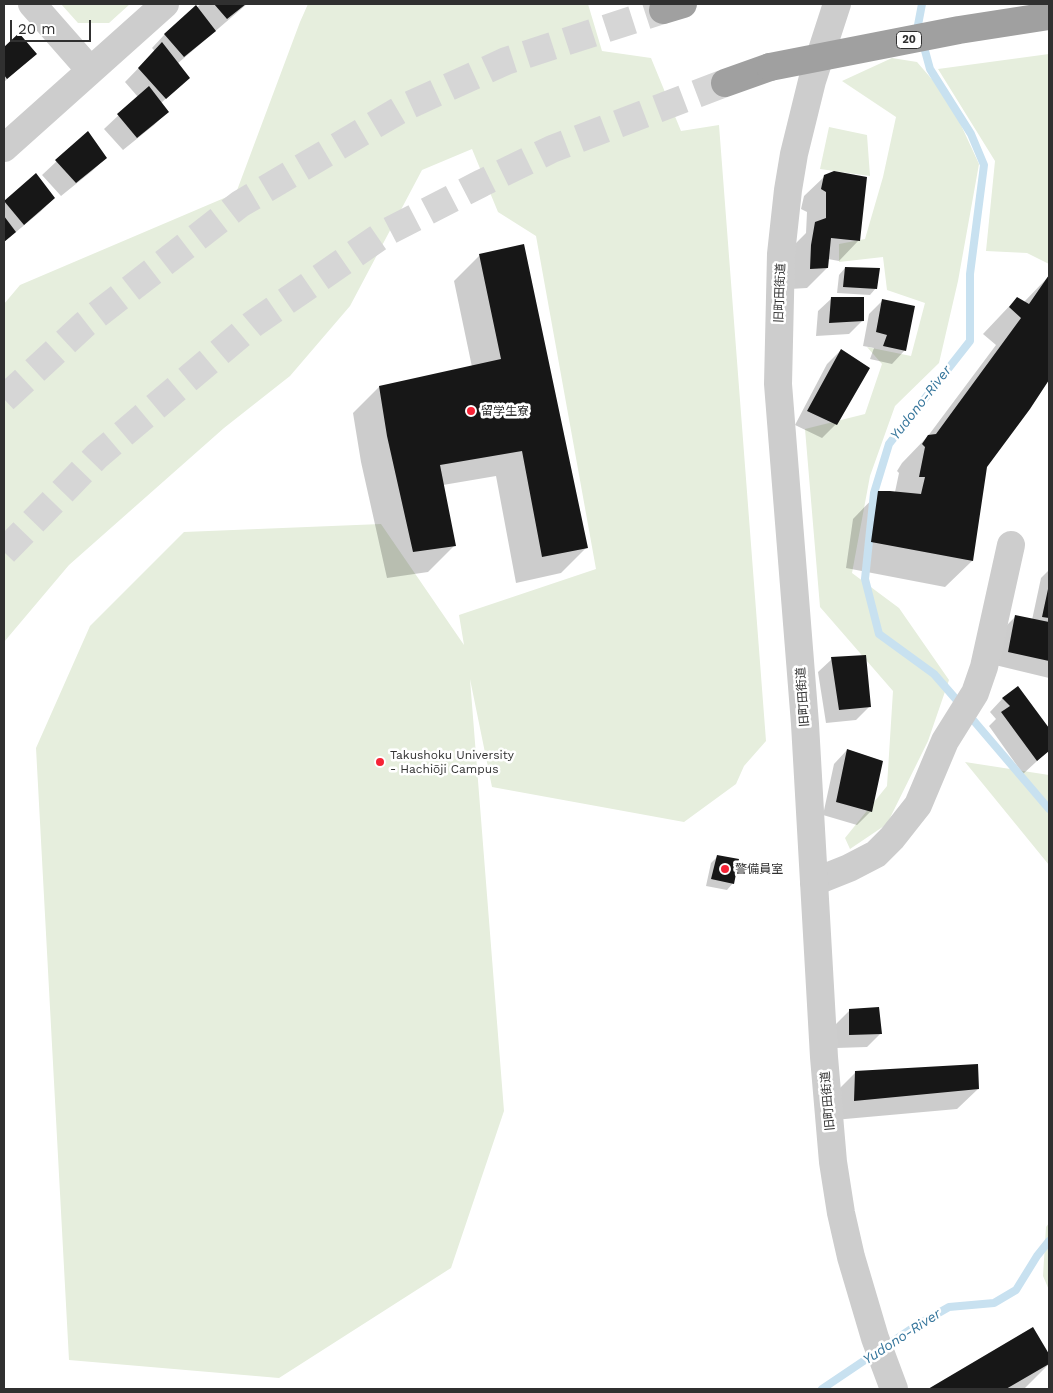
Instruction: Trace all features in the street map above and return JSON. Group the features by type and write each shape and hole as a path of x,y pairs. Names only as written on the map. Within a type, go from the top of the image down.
{"highway":[{"name":"20","path":"725,83 770,67 959,30 1049,16"}],"street":[{"path":"32,4 90,70"},
{"path":"4,148 165,4"},
{"name":"旧町田街道","path":"837,4 812,81 789,181 781,254 779,401 803,701 824,1057 833,1162 841,1213 851,1257 894,1389"},
{"path":"814,882 849,868 876,854 892,838 918,805 944,741 975,693 984,667 1011,545"}],"green space":[{"path":"61,4 130,4 109,23 78,23"},
{"name":"Takushoku University - Hachiōji Campus","path":"308,4 588,4 602,51 651,58 681,131 719,125 766,741 744,766 736,784 684,822 492,787 470,679 504,1111 451,1268 279,1378 69,1360 36,748 90,626 184,532 381,524 464,645 459,615 596,569 536,236 498,212 472,149 422,170 350,306 290,376 224,428 69,565 4,642 4,304 20,285 236,193"},
{"path":"1049,54 1049,264 1027,253 986,251 995,161 938,69"},
{"path":"892,58 917,62 949,99 979,164 958,281 939,363 895,406 870,476 852,573 899,608 949,680 928,741 887,824 850,849 845,838 887,786 893,691 820,607 805,429 865,414 882,364 867,347 911,356 925,303 887,290 883,257 839,262 839,244 865,239 883,177 896,117 842,81"},
{"path":"829,127 867,135 870,176 820,169"},
{"path":"965,762 1049,775 1049,865"},
{"path":"1049,1223 1049,1290 1043,1276 1046,1227"}],"building":[{"path":"214,4 246,4 227,19"},
{"path":"196,5 216,31 184,57 164,34"},
{"path":"19,33 37,54 7,79 4,75 4,47"},
{"path":"162,42 190,78 166,99 138,68"},
{"path":"149,86 169,112 137,138 117,114"},
{"path":"88,131 107,158 76,183 55,160"},
{"path":"834,171 867,177 860,241 831,238 828,268 810,269 811,245 815,222 826,218 826,192 821,189 824,175"},
{"path":"36,173 55,198 24,225 4,201"},
{"path":"4,216 16,232 4,242"},
{"name":"留学生寮","path":"524,244 588,548 542,557 522,451 440,465 456,546 413,552 387,436 379,386 501,359 479,254"},
{"path":"845,267 880,268 877,289 843,287"},
{"path":"1049,275 1049,380 987,467 973,561 871,542 878,491 921,494 925,477 919,477 925,447 922,444 928,435 936,434 1021,318 1009,307 1017,297 1029,304"},
{"path":"831,297 864,297 864,321 829,323"},
{"path":"882,299 915,306 906,351 883,346 887,335 876,332"},
{"path":"841,349 870,368 837,425 807,411"},
{"path":"1049,589 1049,618 1042,617"},
{"path":"1015,615 1049,622 1049,661 1008,652"},
{"path":"866,655 871,707 839,710 831,657"},
{"path":"1018,686 1049,728 1049,751 1037,761 1001,712 1010,706 1002,698"},
{"path":"847,749 883,761 872,812 836,802"},
{"name":"警備員室","path":"717,855 739,859 734,884 711,879"},
{"path":"879,1007 882,1034 849,1035 849,1009"},
{"path":"978,1064 979,1089 854,1101 855,1071"},
{"path":"1033,1327 1049,1354 1049,1364 1006,1389 928,1389"}],"waterway":[{"name":"Yudono-River","path":"922,4 918,25 930,69 971,134 984,165 970,274 970,341 889,444 874,493 865,579 879,634 934,674 961,705"},
{"name":"Yudono-River","path":"968,714 1049,809"},
{"name":"Yudono-River","path":"822,1389 914,1327 949,1307 994,1303 1016,1290 1037,1256 1049,1241"}],"tunnel":[{"path":"4,399 85,324 240,204 403,108 506,61 663,10"},
{"path":"4,552 97,456 253,324 385,233 552,149 725,83"}],"place":[{"name":"留学生寮","path":"471,411"},
{"name":"Takushoku University - Hachiōji Campus","path":"380,762"},
{"name":"警備員室","path":"725,869"}]}
